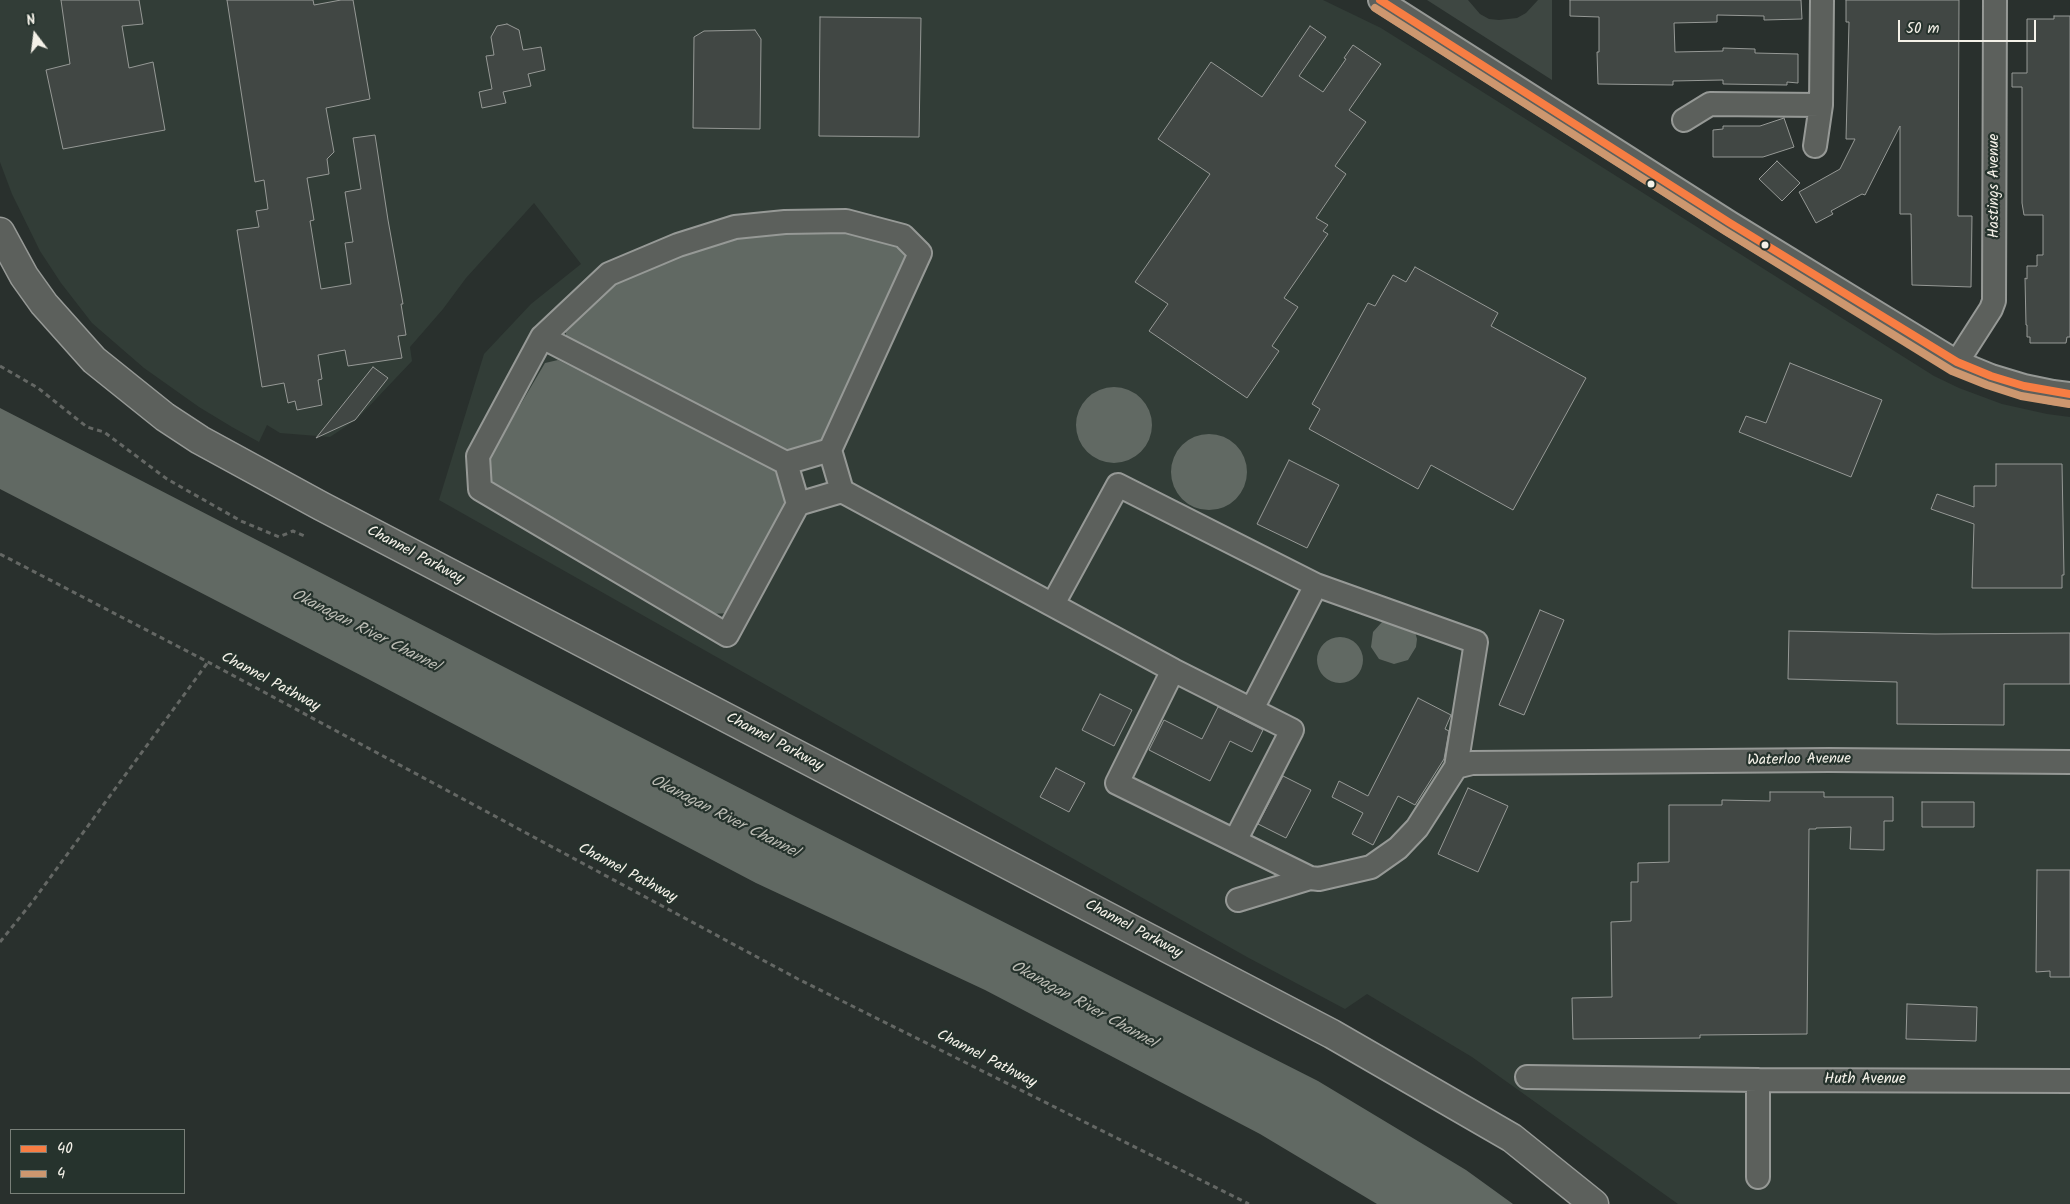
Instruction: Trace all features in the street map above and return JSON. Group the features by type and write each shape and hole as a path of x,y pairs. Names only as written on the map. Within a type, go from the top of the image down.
{"highway":[{"name":"Channel Parkway","path":"0,232 24,276 44,304 80,346 128,389 200,440 321,506 1332,1034 1512,1138 1594,1204"}],"street":[{"path":"1380,0 1730,223 1957,362 1991,376 2024,386 2070,394"},
{"path":"1815,146 1821,105 1822,0"},
{"name":"Hastings Avenue","path":"1957,362 1991,309 1994,301 1995,0"},
{"path":"1684,120 1710,104 1821,105"},
{"path":"786,463 798,504 727,635 480,489 478,456 542,336 609,274 678,245 735,227 785,222 846,221 903,236 920,253 830,450 842,491"},
{"path":"542,336 786,463 830,450"},
{"path":"1053,604 1118,485 1316,585 1476,642 1456,767 1417,828 1398,848 1371,867 1327,878 1310,878 1238,900"},
{"path":"798,504 842,491 1173,670 1292,730 1235,841"},
{"path":"1252,709 1316,585"},
{"path":"1173,670 1117,783 1310,878"},
{"name":"Waterloo Avenue","path":"1456,767 1472,763 1829,760 2070,762"},
{"name":"Huth Avenue","path":"1527,1077 2070,1081"},
{"path":"1758,1080 1758,1177"}],"path":[{"path":"0,366 38,388 87,427 104,432 167,479 241,521 279,537 293,531 306,537"},
{"name":"Channel Pathway","path":"0,554 208,662 798,979 1249,1204"},
{"path":"0,942 33,901 208,662"}],"shaded area":[{"path":"0,0 1323,0 1381,28 1934,376 1959,388 2002,404 2070,417 2070,1204 1678,1204 1472,1057 1367,994 1345,1009 1247,957 439,500 484,354 531,304 581,264 534,203 466,278 443,309 410,347 412,361 357,419 330,437 280,433 267,425 259,442 232,427 199,407 144,368 92,323 61,283 40,251 12,194 0,162"},
{"path":"1427,0 1468,0 1480,14 1489,19 1499,20 1517,18 1526,13 1538,0 1552,0 1552,80"}],"water":[{"path":"794,228 883,237 903,248 906,257 820,442 793,455 566,340 566,330 617,281 705,244"},
{"path":"558,360 778,470 788,498 732,613 710,614 493,487 485,465 545,363"},
{"path":"1114,387 1129,390 1141,398 1149,410 1152,425 1149,440 1141,452 1129,460 1114,463 1099,460 1087,452 1079,440 1076,425 1079,410 1087,398 1099,390"},
{"name":"Okanagan River Channel","path":"0,408 796,817 1318,1081 1466,1170 1513,1204 1377,1204 1260,1134 985,990 756,883 368,679 0,489"},
{"path":"1209,434 1224,437 1236,445 1244,457 1247,472 1244,487 1236,499 1224,507 1209,510 1194,507 1182,499 1174,487 1171,472 1174,457 1182,445 1194,437"},
{"path":"1390,619 1415,632 1417,639 1416,647 1408,660 1394,664 1379,659 1371,647 1373,632 1382,622"},
{"path":"1340,637 1353,641 1359,647 1363,660 1359,673 1353,679 1340,683 1327,679 1321,673 1317,660 1321,647 1327,641"}],"building":[{"path":"61,0 139,0 143,24 122,26 129,68 153,62 165,130 63,149 46,70 70,64"},
{"path":"227,0 313,0 314,5 341,0 353,0 370,99 326,108 334,152 327,159 329,174 307,178 314,220 310,221 321,289 351,284 345,243 353,242 345,192 361,189 353,138 375,135 403,304 401,304 406,335 398,336 402,358 348,366 345,350 318,355 322,379 318,380 322,405 297,410 295,401 288,403 284,383 262,387 237,230 259,227 256,211 268,209 264,180 255,182"},
{"path":"1570,0 1801,0 1802,19 1764,20 1764,16 1717,15 1717,22 1674,23 1675,52 1723,51 1723,48 1755,49 1755,53 1798,54 1798,83 1787,82 1787,85 1723,84 1723,80 1673,81 1673,85 1598,84 1599,17 1570,16"},
{"path":"1846,0 1959,0 1958,216 1972,216 1971,287 1912,285 1911,214 1900,214 1900,126 1865,195 1862,194 1831,211 1833,214 1816,223 1799,192 1840,169 1855,139 1846,139 1849,22 1846,22"},
{"path":"2054,16 2070,16 2070,337 2067,337 2066,343 2030,343 2030,337 2027,337 2026,325 2025,278 2027,279 2027,266 2037,266 2037,255 2043,255 2043,215 2024,215 2022,203 2022,87 2012,87 2012,73 2027,73 2027,19 2054,19"},
{"path":"820,17 921,18 919,137 819,136"},
{"path":"507,24 519,30 523,50 541,47 545,70 528,74 531,86 503,92 506,103 482,108 479,92 492,89 486,56 494,55 491,37 497,26"},
{"path":"1310,26 1326,37 1299,76 1323,92 1346,59 1344,58 1353,45 1381,64 1349,110 1366,122 1335,166 1346,174 1316,218 1328,225 1323,231 1328,234 1284,298 1298,307 1272,346 1279,351 1247,398 1149,331 1168,304 1135,282 1210,174 1158,139 1211,62 1262,97"},
{"path":"755,30 761,39 760,129 693,128 694,37 704,31"},
{"path":"1784,118 1794,147 1763,157 1713,157 1713,130 1723,129 1723,126 1760,126"},
{"path":"1777,161 1800,183 1782,201 1759,179"},
{"path":"1415,267 1498,313 1491,326 1586,378 1513,510 1431,465 1418,489 1309,429 1320,409 1312,404 1368,303 1375,306 1393,275 1406,282"},
{"path":"1790,363 1882,400 1851,477 1739,432 1746,416 1766,423"},
{"path":"373,367 388,378 355,420 316,438"},
{"path":"1289,460 1339,485 1307,548 1257,524"},
{"path":"1996,464 2062,464 2064,575 2062,575 2062,588 1972,588 1974,524 1931,509 1937,494 1974,507 1974,486 1996,486"},
{"path":"1540,610 1564,620 1524,715 1499,705"},
{"path":"1789,631 1935,634 2070,633 2070,684 2004,684 2004,725 1897,724 1897,682 1788,679"},
{"path":"1100,694 1132,710 1114,746 1082,730"},
{"path":"1418,698 1451,715 1445,729 1449,731 1444,759 1415,805 1398,796 1373,845 1352,834 1363,813 1332,797 1339,781 1368,796"},
{"path":"1218,707 1263,730 1252,752 1230,741 1210,781 1149,750 1164,720 1202,739"},
{"path":"1056,768 1085,783 1069,812 1040,797"},
{"path":"1283,776 1311,790 1286,838 1258,824"},
{"path":"1468,788 1508,806 1478,872 1438,854"},
{"path":"1770,792 1824,792 1824,797 1893,797 1893,821 1884,821 1884,850 1850,849 1851,827 1809,829 1807,1034 1700,1035 1700,1038 1573,1039 1572,998 1612,997 1611,922 1631,921 1631,882 1638,882 1638,863 1669,862 1669,805 1722,805 1722,800 1770,801"},
{"path":"1922,802 1974,802 1974,827 1922,827"},
{"path":"2037,870 2070,870 2070,977 2050,977 2050,971 2036,972"},
{"path":"1907,1004 1977,1007 1976,1041 1906,1039"}],"transit line":[{"name":"40","path":"1380,0 1730,223 1957,362 1991,376 2024,386 2070,394"},
{"name":"4","path":"1375,8 1725,231 1952,371 2021,396 2069,404"}]}
